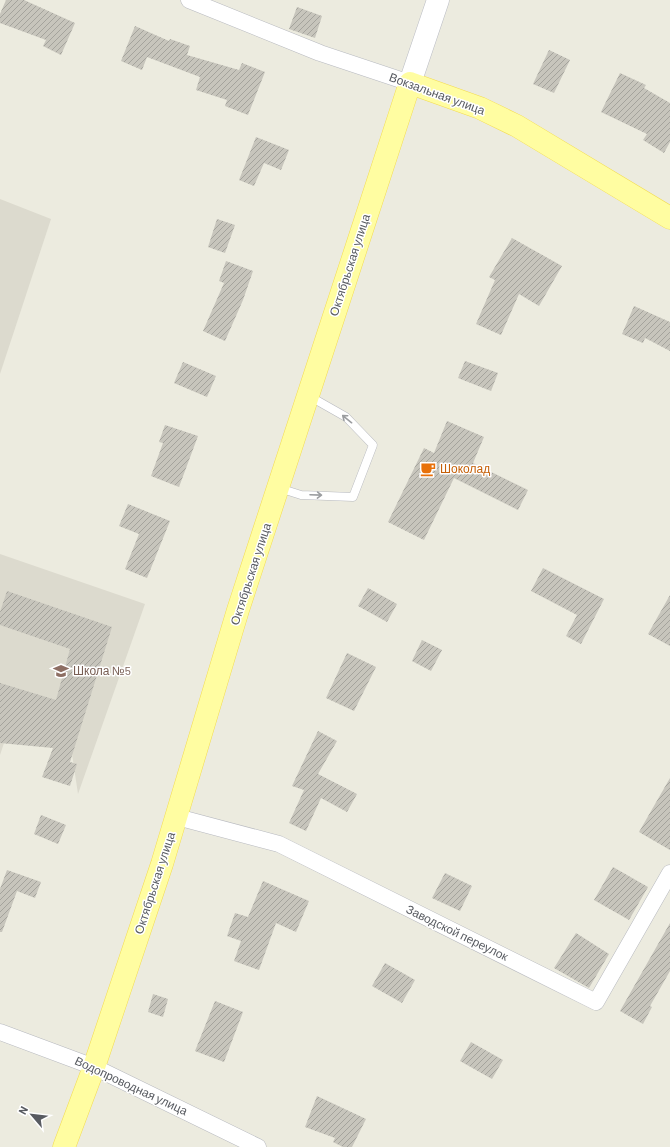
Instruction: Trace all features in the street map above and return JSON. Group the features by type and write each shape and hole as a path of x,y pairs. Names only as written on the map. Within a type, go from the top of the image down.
{"main road":[{"name":"Октябрьская улица","path":"64,1147 94,1067 177,816 238,610 438,0"},
{"name":"Вокзальная улица","path":"410,83 480,108 517,126 670,218"}],"street":[{"name":"Вокзальная улица","path":"189,0 320,53 410,83"},
{"name":"Заводской переулок","path":"177,816 279,844 596,1002 670,873"},
{"name":"Водопроводная улица","path":"0,1032 94,1067 258,1147"}],"lane":[{"path":"278,488 301,495 353,497 373,444 346,417 308,395"}],"shaded area":[{"path":"0,199 51,219 0,374"},
{"name":"Школа №5","path":"0,554 145,604 78,794 72,754 52,748 36,738 4,743 0,755"}],"building":[{"path":"6,0 24,0 75,23 61,55 43,46 46,40 0,23 0,14"},
{"path":"297,7 322,16 315,38 289,29"},
{"path":"135,26 169,41 170,39 190,46 187,55 239,70 242,63 265,72 248,115 225,106 227,100 196,90 200,77 147,57 142,70 121,61"},
{"path":"549,50 570,60 554,93 533,84"},
{"path":"620,73 646,85 644,88 670,103 670,142 664,153 643,140 647,134 601,112"},
{"path":"256,137 289,150 281,170 264,163 254,186 239,180"},
{"path":"217,219 235,225 225,253 208,247"},
{"path":"512,238 562,266 539,306 519,294 501,335 476,324 495,280 489,277"},
{"path":"226,261 253,271 243,300 225,341 203,331 224,283 219,281"},
{"path":"634,306 670,322 670,351 645,338 643,343 622,334"},
{"path":"465,361 498,373 491,391 458,378"},
{"path":"183,362 216,376 207,397 174,383"},
{"path":"447,421 484,437 473,463 528,490 518,510 454,478 424,540 388,522 424,448 434,453"},
{"path":"165,425 198,436 179,487 151,476 163,443 159,442"},
{"path":"128,504 170,521 147,578 125,569 139,534 119,526"},
{"path":"543,568 604,599 581,644 566,636 577,615 531,591"},
{"path":"368,588 397,604 387,622 358,606"},
{"path":"7,591 112,627 70,762 77,764 70,786 42,777 53,748 0,743 0,683 56,700 70,649 0,625 0,612"},
{"path":"670,595 670,646 648,634"},
{"path":"422,640 442,650 431,671 412,661"},
{"path":"347,653 376,667 354,711 326,698"},
{"path":"318,731 337,741 318,774 357,794 347,812 321,798 306,831 289,823 304,790 292,786"},
{"path":"670,778 670,850 639,832"},
{"path":"41,815 66,825 58,844 34,834"},
{"path":"613,867 648,887 629,920 594,900"},
{"path":"7,870 41,882 35,898 17,891 2,932 0,932 0,889"},
{"path":"445,873 472,886 460,911 432,898"},
{"path":"263,881 309,901 296,932 276,923 259,970 234,961 241,941 227,936 235,913 248,917"},
{"path":"670,923 670,971 650,1006 652,1007 643,1024 620,1011"},
{"path":"576,933 609,954 589,988 554,968"},
{"path":"385,963 415,980 402,1003 372,986"},
{"path":"153,994 168,999 163,1017 148,1012"},
{"path":"215,1001 243,1012 224,1062 195,1051"},
{"path":"471,1042 503,1060 492,1079 460,1061"},
{"path":"317,1096 366,1119 352,1147 343,1147 333,1142 335,1138 305,1127"}],"place":[{"name":"Шоколад","path":"428,469"},
{"name":"Школа №5","path":"61,671"}]}
